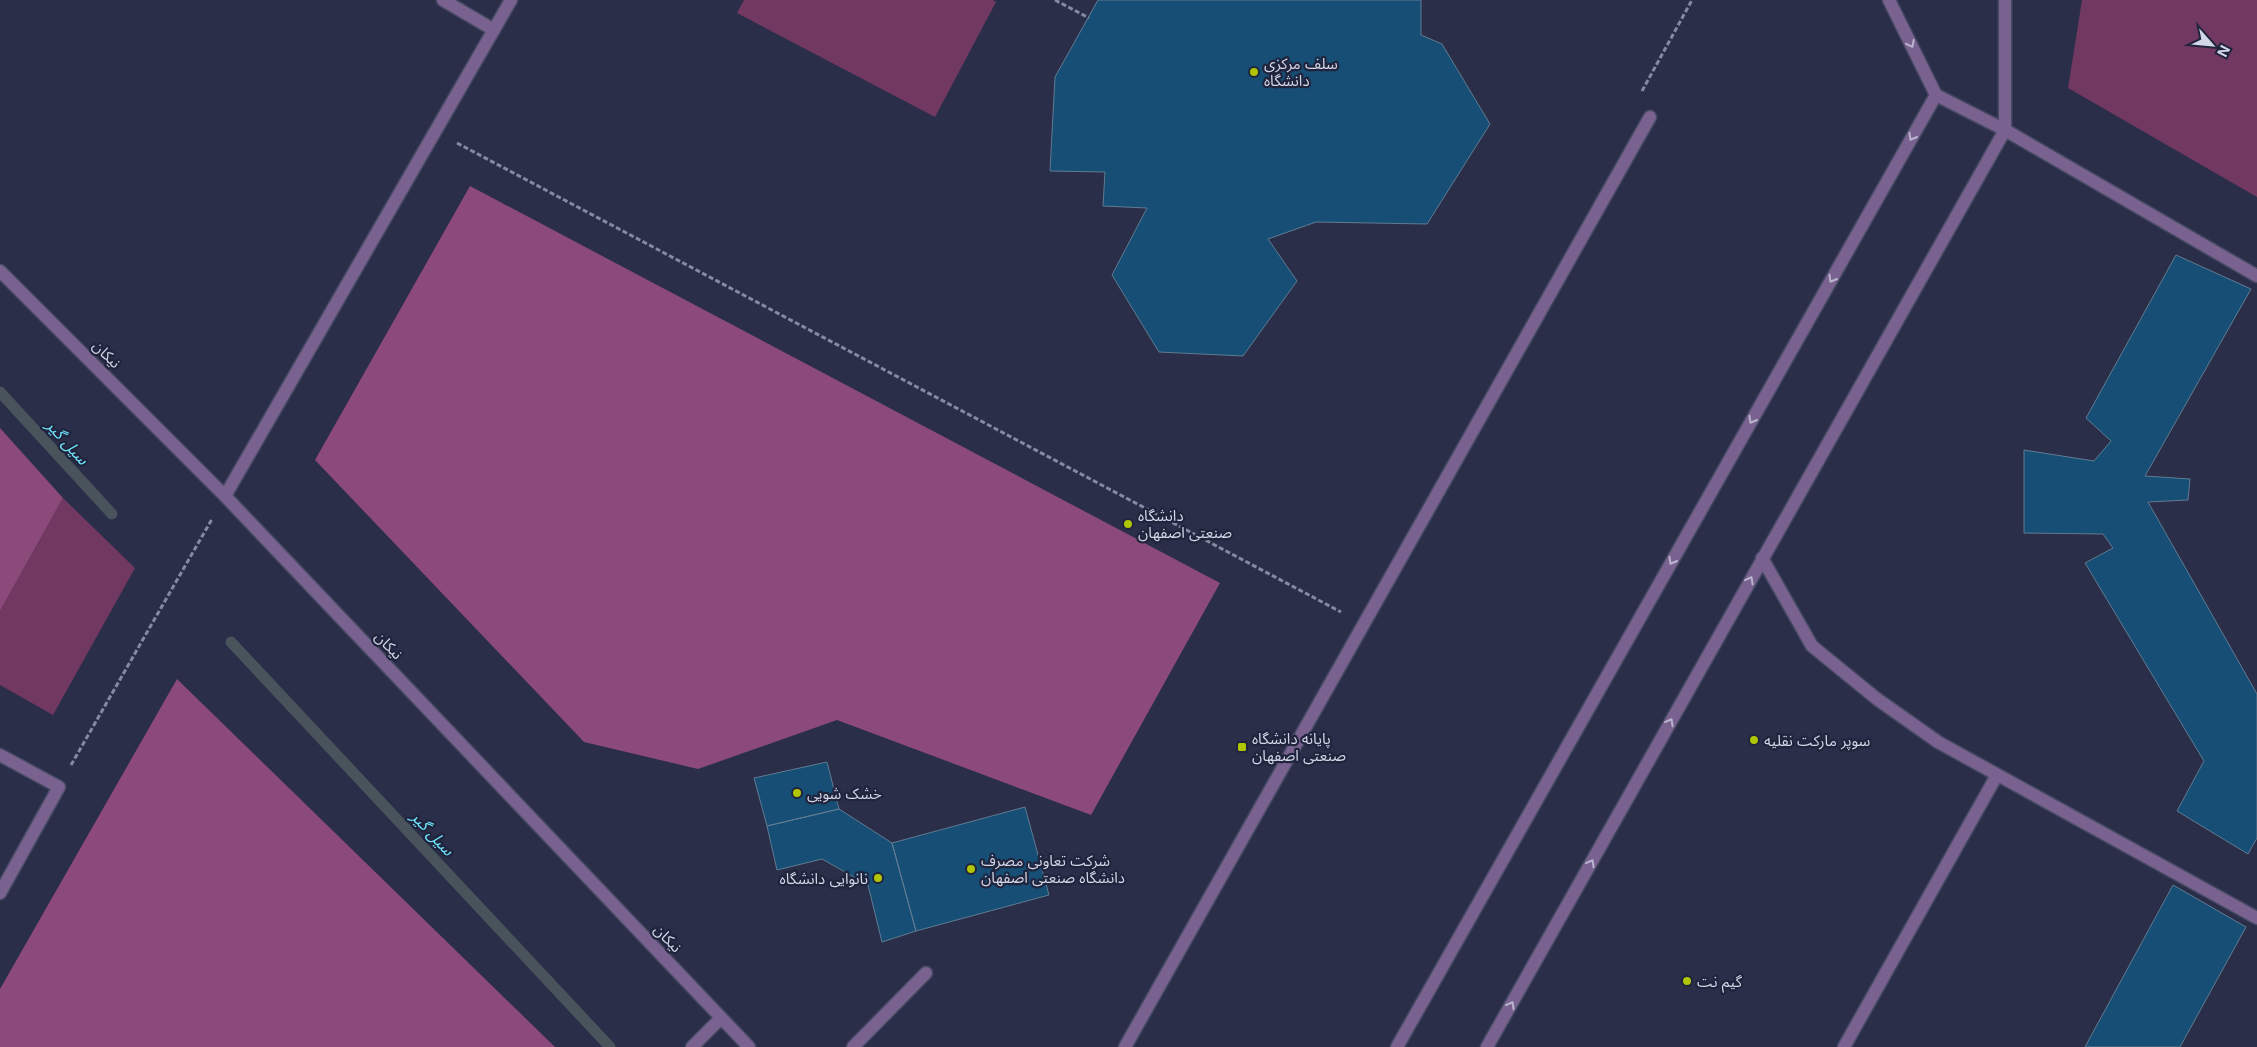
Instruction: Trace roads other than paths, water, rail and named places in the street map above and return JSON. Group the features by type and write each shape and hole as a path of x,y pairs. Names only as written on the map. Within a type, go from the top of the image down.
{"lane":[{"path":"443,0 494,30"},
{"path":"225,496 511,0"},
{"path":"1889,0 1936,95 2005,130 2257,276"},
{"path":"1487,1047 2005,130 2005,0"},
{"path":"1397,1047 1936,95"},
{"path":"1125,1047 1650,117"},
{"name":"نیکان","path":"0,271 225,496 749,1047"},
{"path":"1762,558 1812,646 1877,699 1938,742 2257,918"},
{"path":"0,755 58,787 0,893"},
{"path":"1844,1047 1997,775"},
{"path":"853,1047 926,973"},
{"path":"692,1047 721,1018"}],"waterway":[{"name":"سیل گیر","path":"0,392 112,514"},
{"name":"سیل گیر","path":"231,642 610,1047"}],"place":[{"name":"سلف مرکزی دانشگاه","path":"1254,72"},
{"name":"دانشگاه صنعتی اصفهان","path":"1128,524"},
{"name":"سوپر مارکت نقلیه","path":"1754,740"},
{"name":"پایانه دانشگاه صنعتی اصفهان","path":"1242,747"},
{"name":"خشک شویی","path":"797,793"},
{"name":"شرکت تعاونی مصرف دانشگاه صنعتی اصفهان","path":"971,869"},
{"name":"نانوایی دانشگاه","path":"878,878"},
{"name":"گیم نت","path":"1687,981"}]}
